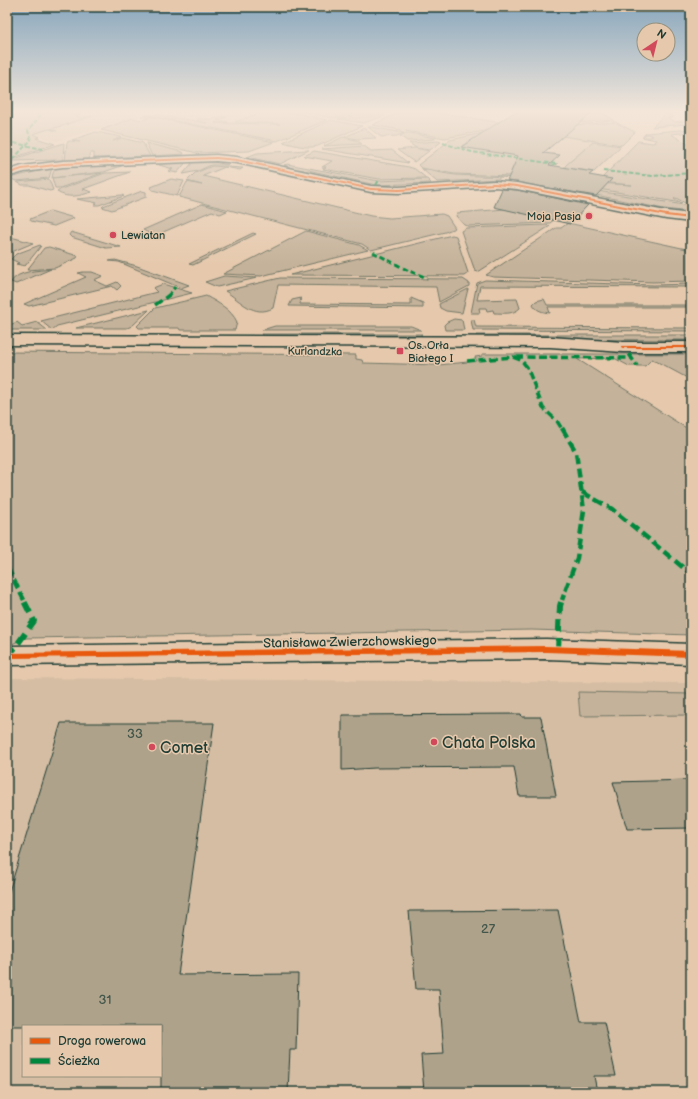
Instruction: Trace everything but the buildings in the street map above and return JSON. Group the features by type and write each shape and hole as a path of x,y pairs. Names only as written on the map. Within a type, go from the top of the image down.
{"street":[{"path":"7,174 22,169 63,164 107,162"},
{"path":"247,162 372,189 399,190 494,184 517,186 666,215 691,218"},
{"name":"Kurlandzka","path":"7,340 550,342 623,347 691,347"},
{"name":"Kurlandzka","path":"7,349 480,351 597,350 623,347"},
{"name":"Stanisława Zwierzchowskiego","path":"9,656 546,649 691,654"}],"shaded area":[{"path":"186,162 177,173 168,171 173,169 159,165 160,163"},
{"path":"193,162 215,162 228,165 211,165 198,171 183,174"},
{"path":"330,162 381,162 415,169 426,178 379,179 323,169 326,167 322,167"},
{"path":"421,162 552,162 558,164 545,164 512,176 454,174 421,168 418,165"},
{"path":"549,162 570,162 567,165"},
{"path":"569,162 604,162 594,172 577,169 577,186 568,193 566,192 569,190 554,182"},
{"path":"617,162 691,162 691,194 686,194 691,195 691,203 685,203 676,198 674,199 682,203 598,189 597,183 632,185 598,182 604,178 603,177"},
{"path":"127,164 104,172 52,178 56,167"},
{"path":"287,164 379,181 427,179 431,183 376,185 308,170 302,173 299,172 304,170 285,169 290,167 284,165"},
{"path":"212,166 243,168 240,170 225,167 203,176 371,216 390,218 442,214 447,216 455,228 445,232 371,250 362,244 179,197 187,182 202,185 187,181 195,173"},
{"path":"52,168 49,178 16,181 9,178"},
{"path":"422,169 456,175 510,177 526,179 499,177 499,179 437,182"},
{"path":"130,172 83,189 92,192 78,196 65,196 57,192 61,189 105,173"},
{"path":"102,173 60,188 55,188 52,178"},
{"path":"49,179 53,190 50,191 29,185 22,185 17,182"},
{"path":"171,179 184,181 177,196 152,190 151,187"},
{"path":"526,179 542,182 538,186 528,185 525,183"},
{"path":"591,190 684,205 691,209 691,212 664,209 586,193"},
{"path":"142,191 146,192 146,197 112,210 102,207 103,206"},
{"path":"124,196 99,205 94,205 97,203 77,199"},
{"path":"202,204 227,211 220,214 212,211 154,236 143,230"},
{"path":"505,209 554,220 550,223 468,226 464,225 456,216 457,213"},
{"path":"50,211 74,218 54,226 31,221 30,219"},
{"path":"568,223 691,250 691,281 653,282 493,277 486,275 556,228 561,228"},
{"path":"550,226 478,272 475,271 461,231 466,228"},
{"path":"306,231 359,245 368,250 261,276 223,274"},
{"path":"71,232 121,247 106,248 71,237 69,235"},
{"path":"253,233 256,234 193,265 189,264"},
{"path":"452,235 456,236 468,273 464,276 290,275"},
{"path":"7,236 33,243 7,254"},
{"path":"40,245 41,246 25,266 16,264 19,263 11,259 16,254"},
{"path":"49,247 78,256 77,258 55,268 27,270 44,248"},
{"path":"115,260 137,266 189,285 181,288 119,262 109,261"},
{"path":"51,269 16,284 11,282 14,278 24,273"},
{"path":"92,272 103,276 94,280 107,286 117,282 121,286 117,290 112,286 29,306 24,304 86,277 78,273"},
{"path":"224,276 257,278 217,287 205,282"},
{"path":"280,278 463,279 469,283 469,286 439,302 436,287 278,285 273,308 266,311 254,310 225,291"},
{"path":"485,280 654,285 691,284 691,287 480,286 477,300 517,299 520,308 511,313 494,313 493,310 487,311 486,308 479,308 480,313 471,313 477,283"},
{"path":"163,284 192,293 57,326 52,330 41,321 157,292 153,288"},
{"path":"468,289 462,313 446,311 440,308 439,304"},
{"path":"206,296 231,313 237,322 235,330 180,330 179,328 139,328 137,326 155,308"},
{"path":"301,298 300,304 411,305 411,298 423,303 423,308 289,306 292,300"},
{"path":"544,299 547,305 691,305 691,307 548,307 550,313 538,310 533,304 536,301"},
{"path":"149,310 132,326 127,328 76,328"},
{"path":"454,319 462,320 464,330 445,330 444,325"},
{"path":"471,320 474,320 476,327 691,328 691,331 473,330"},
{"path":"17,322 22,326 37,322 47,330 7,330 7,326"},
{"path":"275,326 411,326 421,330 262,330"},
{"path":"261,334 422,334 418,337 265,336"},
{"path":"476,335 691,335 691,340 477,339"},
{"path":"7,352 356,355 356,359 362,360 363,363 439,365 477,361 475,357 482,356 482,354 691,354 691,380 652,359 645,366 629,366 614,358 577,359 691,431 691,635 532,630 26,638 7,646"},
{"path":"7,678 691,683 691,1092 7,1092"},
{"path":"578,692 691,694 691,715 580,716"}],"marked path":[{"path":"544,162 556,164"},
{"path":"603,171 653,176 691,173"},
{"path":"376,185 379,180"},
{"path":"373,252 407,270 427,278"},
{"path":"155,305 171,294 175,287"},
{"path":"629,354 637,366"},
{"path":"467,361 513,357 521,360 527,367 543,408 557,421 576,452 584,510 577,558 560,606 558,650"},
{"path":"515,357 631,358"},
{"path":"582,492 612,509 691,574"},
{"path":"7,567 34,621 9,656 7,656"}],"cycle path":[{"path":"7,174 22,169 63,164 107,162"},
{"path":"248,162 371,189 399,190 494,184 517,186 666,215 691,218"},
{"path":"623,347 691,347"},
{"path":"9,656 546,649 691,654"}],"place":[{"name":"Moja Pasja","path":"589,216"},
{"name":"Lewiatan","path":"113,235"},
{"name":"Os. Orła Białego I","path":"400,351"},
{"name":"Chata Polska","path":"434,742"},
{"name":"Comet","path":"152,747"}]}
